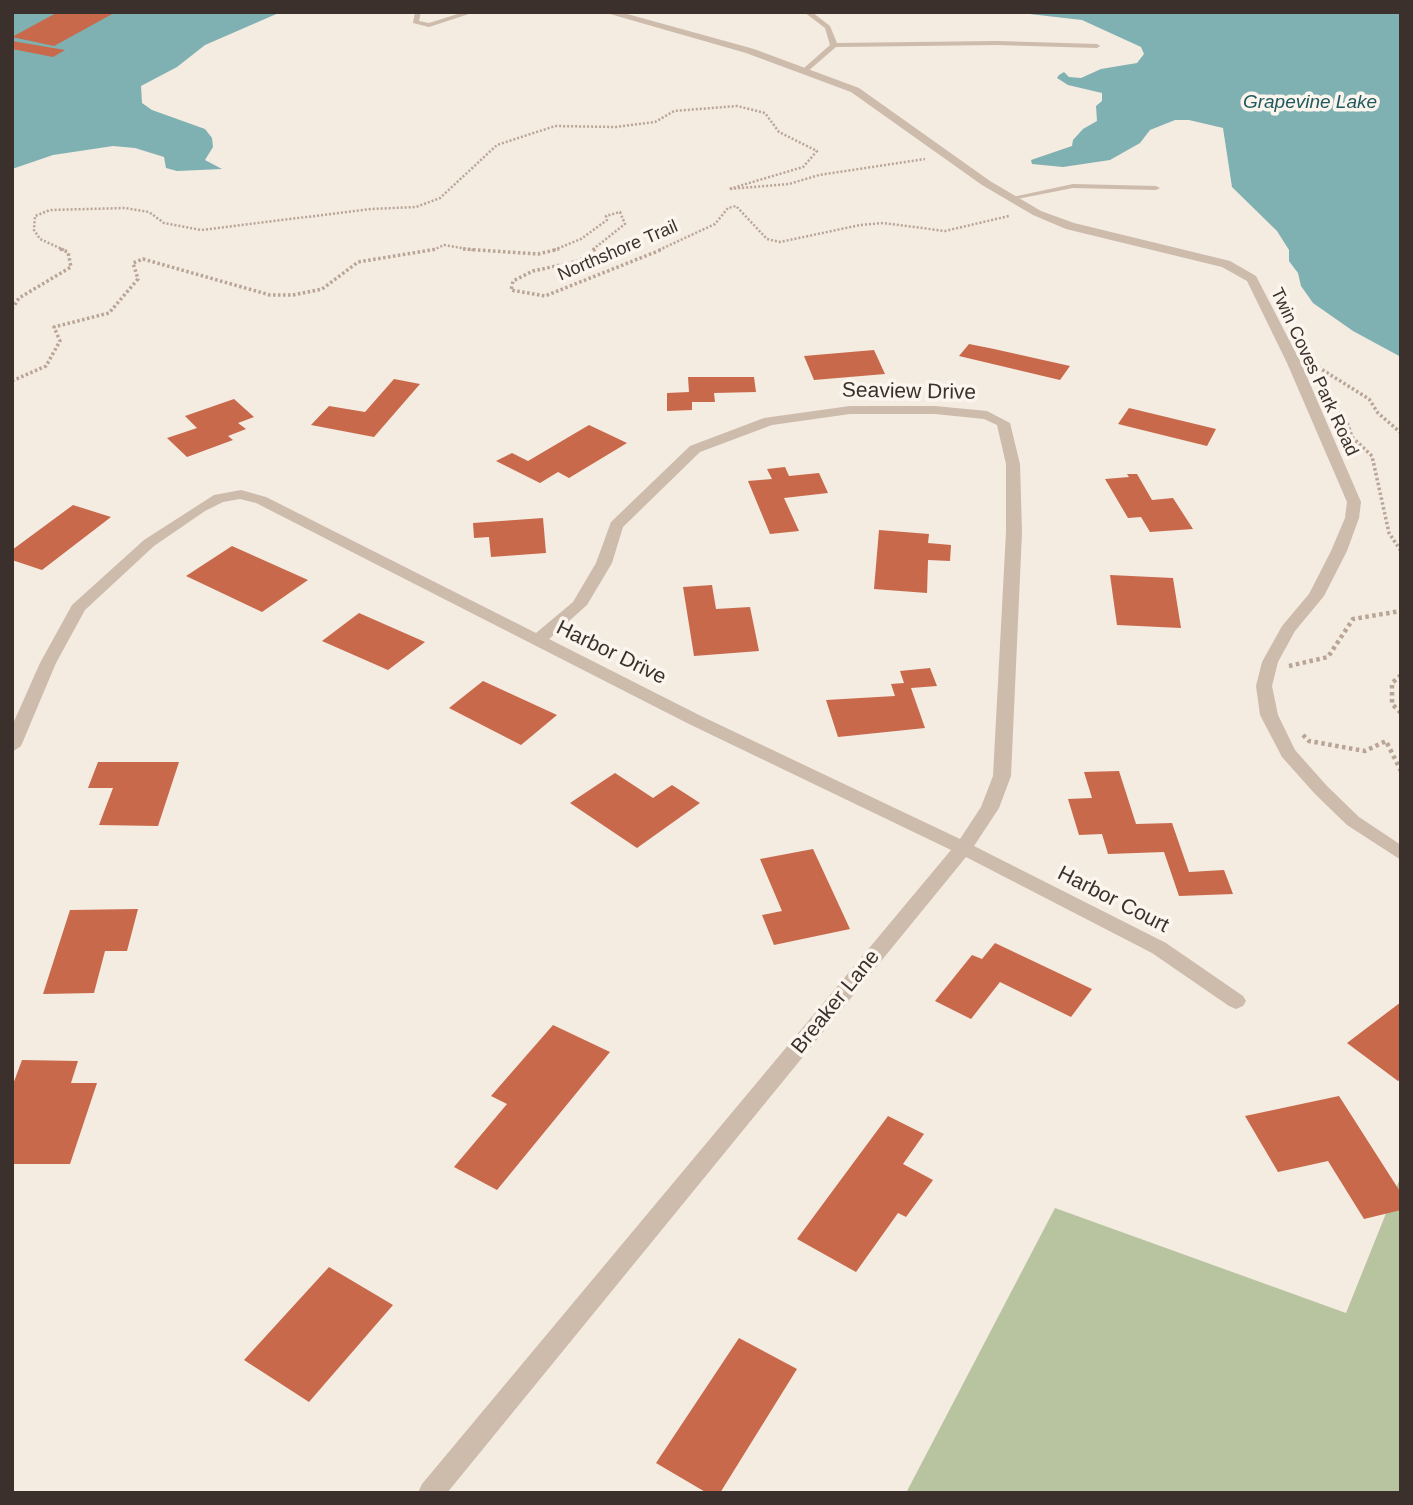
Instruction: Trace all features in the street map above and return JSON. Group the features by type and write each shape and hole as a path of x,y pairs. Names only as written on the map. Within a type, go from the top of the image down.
{"street":[{"name":"Twin Coves Park Road","path":"608,12 750,51 807,70 863,95 947,156 1031,209 1070,226 1158,245 1242,271 1252,279 1306,391 1354,502 1339,551 1316,596 1288,629 1270,662 1264,686 1269,715 1288,753 1321,790 1353,821 1401,854"},
{"name":"Seaview Drive","path":"537,641 579,605 604,563 616,525 695,449 769,421 839,411 935,410 987,415 1003,423"},
{"name":"Breaker Lane","path":"431,1493 963,848 989,808 1002,776 1014,532 1013,464 1003,423"},
{"name":"Harbor Drive","path":"12,746 48,663 78,608 149,543 200,508 219,498 241,494 261,500 537,641 963,848"},
{"name":"Harbor Court","path":"963,848 1158,948 1236,1001"}],"lane":[{"path":"418,12 415,22 429,24 472,12"},
{"path":"807,12 828,27 835,45"},
{"path":"807,70 835,45 996,43 1097,47"},
{"path":"1012,198 1073,186 1156,188"}],"path":[{"path":"12,309 19,298 71,267 68,252 40,239 34,230 35,216 50,210 125,208 149,212 164,223 201,230 371,209 416,207 440,198 497,145 555,126 616,127 655,122 674,111 737,106 765,113 779,132 817,151 803,167 729,189 789,184 819,175 947,156"},
{"name":"Northshore Trail","path":"12,381 46,366 60,341 54,327 108,313 138,279 133,263 144,259 270,295 293,295 322,289 358,262 430,252 444,245 482,252 538,254 555,250 582,239 607,220 606,216 620,212 625,224 579,261 533,271 513,281 511,290 545,296 618,269 699,232 715,224 728,208 736,206 745,219 767,239 780,242 806,234 883,223 945,231 964,229 1031,209"},
{"path":"1290,357 1326,371 1369,399 1378,413 1401,433"},
{"path":"1306,391 1335,407 1347,422 1352,437 1372,456 1389,533 1401,551"},
{"path":"1283,668 1328,657 1353,619 1401,611"},
{"path":"1401,675 1392,683 1392,704 1401,713"},
{"path":"1299,732 1309,741 1365,751 1387,741 1401,771"}],"green space":[{"path":"1401,1176 1401,1493 906,1493 1055,1208 1346,1313"}],"water":[{"path":"12,12 281,12 205,45 177,67 141,86 142,103 152,110 205,129 212,138 213,147 205,160 222,169 177,171 166,168 164,157 135,148 113,146 53,155 12,169"},
{"name":"Grapevine Lake","path":"1012,12 1401,12 1401,357 1353,331 1313,303 1301,286 1298,273 1289,261 1289,250 1277,231 1232,187 1223,128 1189,120 1175,120 1150,130 1140,143 1110,160 1063,167 1032,164 1031,160 1072,146 1073,140 1083,129 1097,121 1096,106 1102,101 1102,93 1068,85 1057,78 1059,75 1064,72 1069,77 1081,78 1101,69 1137,63 1144,54 1141,47 1082,20"}],"building":[{"path":"58,12 116,12 54,46 12,37"},
{"path":"12,41 65,50 53,57 12,49"},
{"path":"969,344 1070,366 1060,380 959,356"},
{"path":"874,350 885,374 814,380 804,356"},
{"path":"688,377 754,377 756,392 714,393 715,402 692,402 692,410 667,411 667,393 689,392"},
{"path":"394,379 420,384 374,437 311,425 329,406 365,412"},
{"path":"234,399 254,417 238,423 246,429 228,436 233,440 187,457 167,438 197,428 185,416"},
{"path":"1129,408 1216,429 1207,446 1118,424"},
{"path":"589,425 627,443 569,478 558,472 540,483 496,461 512,453 528,461"},
{"path":"785,467 789,476 819,473 828,493 784,498 799,531 770,534 748,481 772,479 767,469"},
{"path":"1127,474 1137,474 1152,500 1173,498 1193,529 1150,532 1141,517 1128,518 1105,479 1129,477"},
{"path":"73,505 111,517 42,570 12,560 12,550"},
{"path":"543,518 546,553 491,557 489,537 474,538 473,523"},
{"path":"879,530 929,534 928,543 951,545 950,561 928,560 927,593 874,589"},
{"path":"232,546 308,580 262,612 186,576"},
{"path":"1110,575 1173,578 1181,628 1117,625"},
{"path":"712,585 716,609 750,607 759,651 694,656 683,587"},
{"path":"359,613 425,642 388,670 322,641"},
{"path":"930,668 937,686 911,688 925,728 838,737 826,700 895,696 891,684 904,683 900,671"},
{"path":"483,681 557,715 521,745 449,708"},
{"path":"98,762 179,762 158,826 99,825 113,788 88,788"},
{"path":"1119,771 1136,824 1172,823 1189,872 1224,870 1233,894 1179,896 1164,852 1108,854 1102,834 1079,835 1068,799 1092,798 1084,772"},
{"path":"615,773 653,798 672,785 700,803 637,848 570,803"},
{"path":"813,849 850,929 774,945 762,915 782,911 760,859"},
{"path":"138,909 127,951 105,951 94,993 43,994 70,910"},
{"path":"995,943 1092,989 1071,1017 1000,982 971,1019 935,1001 972,955 982,959"},
{"path":"1401,1002 1401,1079 1398,1081 1347,1043"},
{"path":"553,1025 610,1052 497,1190 454,1167 507,1104 491,1096"},
{"path":"22,1060 78,1061 71,1083 97,1083 70,1164 12,1164 12,1087"},
{"path":"1339,1096 1401,1193 1401,1210 1364,1219 1328,1161 1278,1172 1245,1116"},
{"path":"888,1116 924,1134 903,1164 933,1180 906,1217 898,1213 856,1272 797,1239"},
{"path":"329,1267 393,1305 309,1402 244,1360"},
{"path":"739,1338 797,1369 720,1493 707,1493 656,1463"}]}
